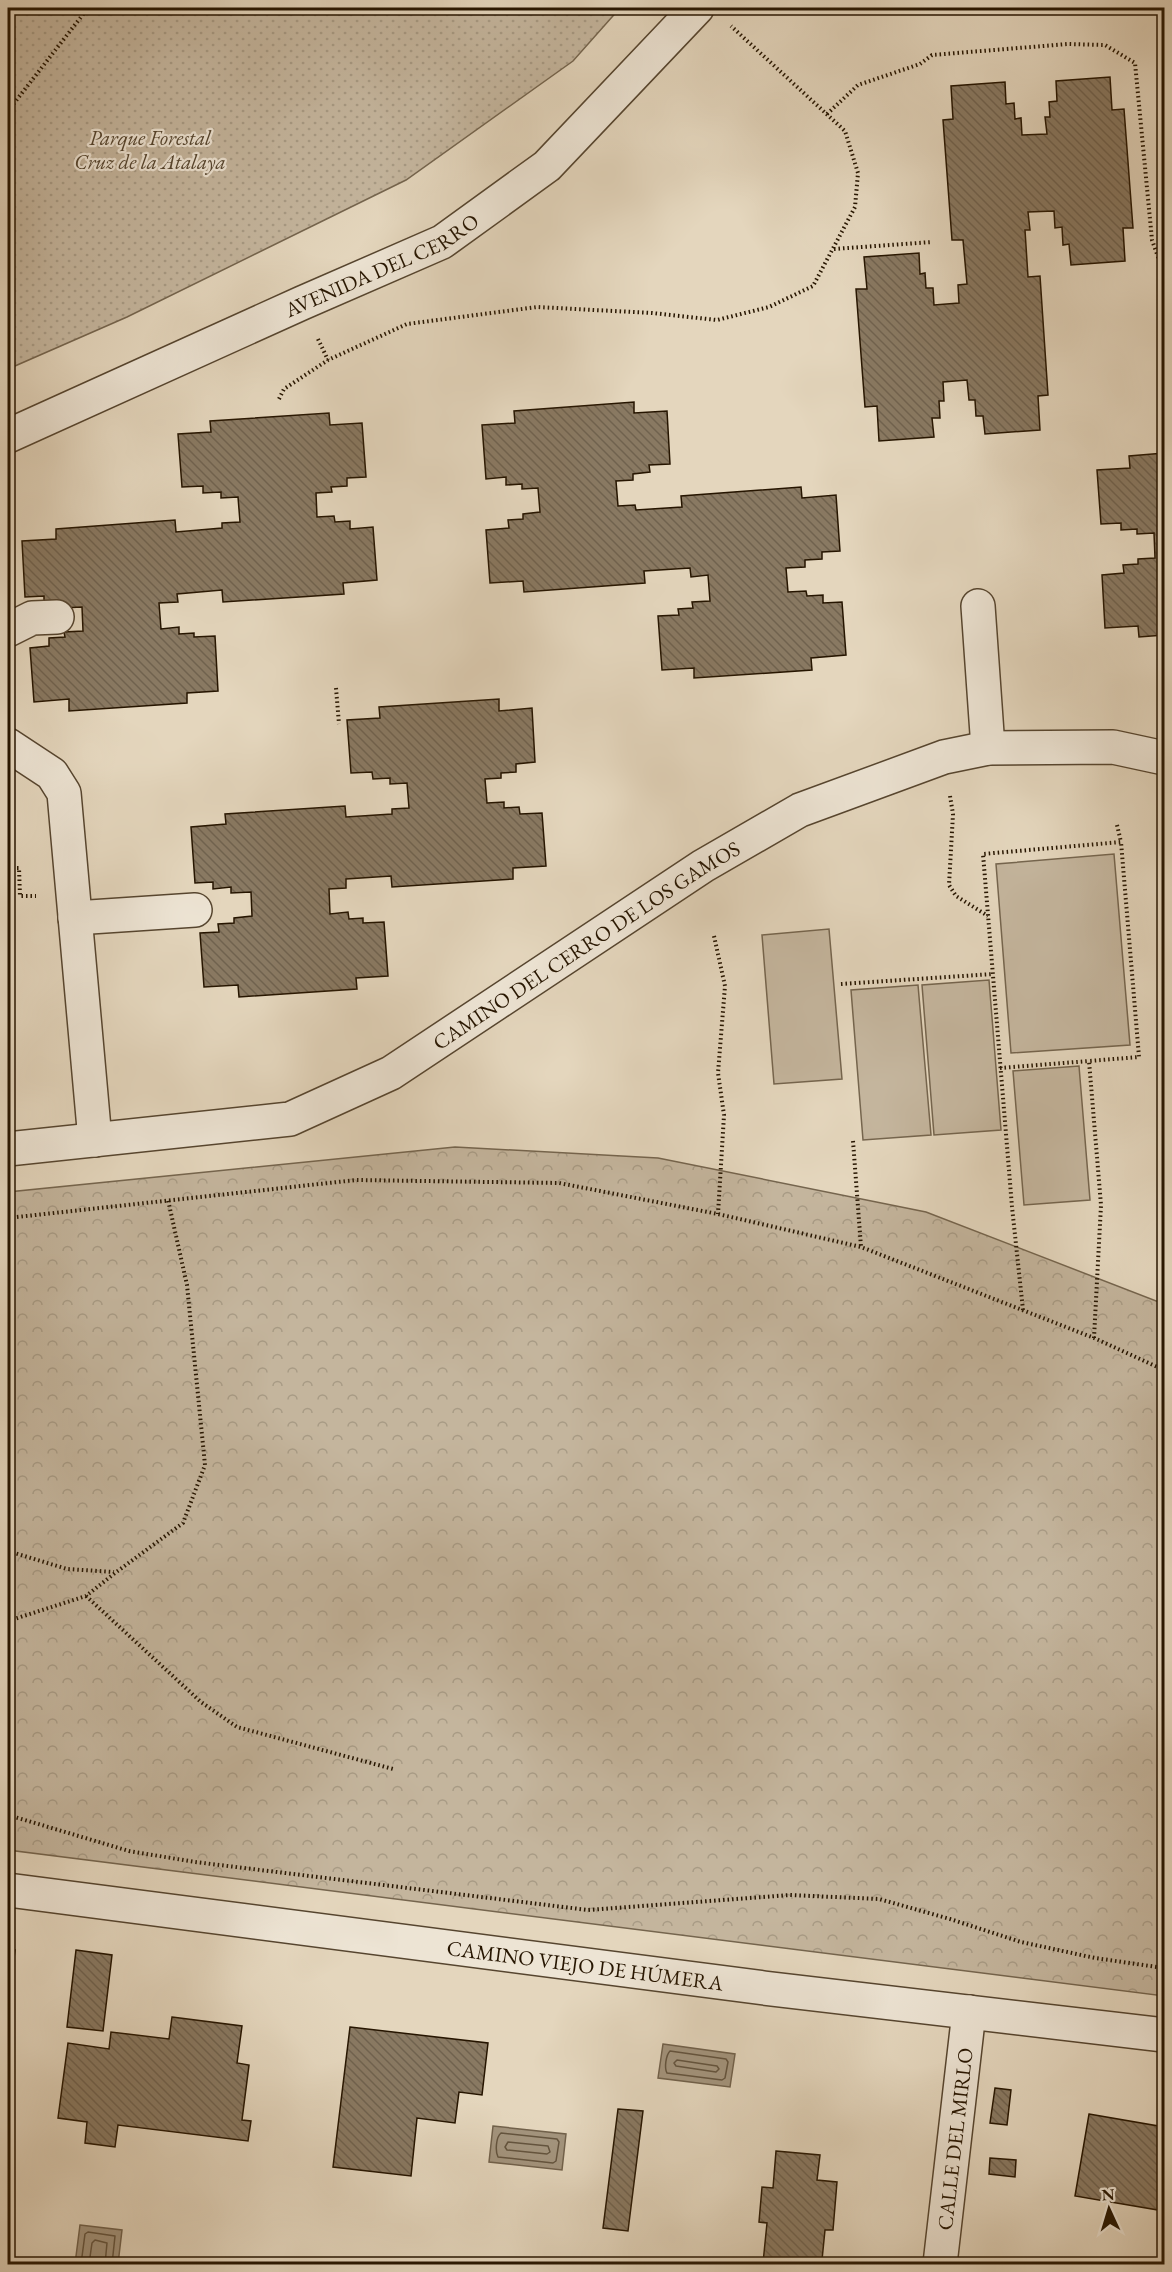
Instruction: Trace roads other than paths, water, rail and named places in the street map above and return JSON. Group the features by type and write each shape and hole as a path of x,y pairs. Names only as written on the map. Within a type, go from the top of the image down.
{"street":[{"name":"AVENIDA DEL CERRO","path":"8,436 442,242 547,166 712,14"},
{"path":"978,606 988,748"},
{"path":"8,630 32,618 57,617"},
{"path":"8,745 52,774 64,793 94,1140"},
{"name":"CAMINO DEL CERRO DE LOS GAMOS","path":"8,1149 290,1119 391,1073 703,866 800,810 944,757 988,748 1113,747 1164,758"},
{"path":"75,918 195,910"},
{"name":"CAMINO VIEJO DE HÚMERA","path":"8,1890 740,1985 1164,2035"},
{"name":"CALLE DEL MIRLO","path":"940,2265 969,2012"}],"water":[{"path":"663,2044 735,2054 730,2087 658,2078"},
{"path":"493,2126 566,2134 562,2170 489,2162"},
{"path":"80,2225 122,2230 118,2264 75,2264"}],"park label":[{"name":"Parque Forestal Cruz de la Atalaya","path":"150,149"}]}
